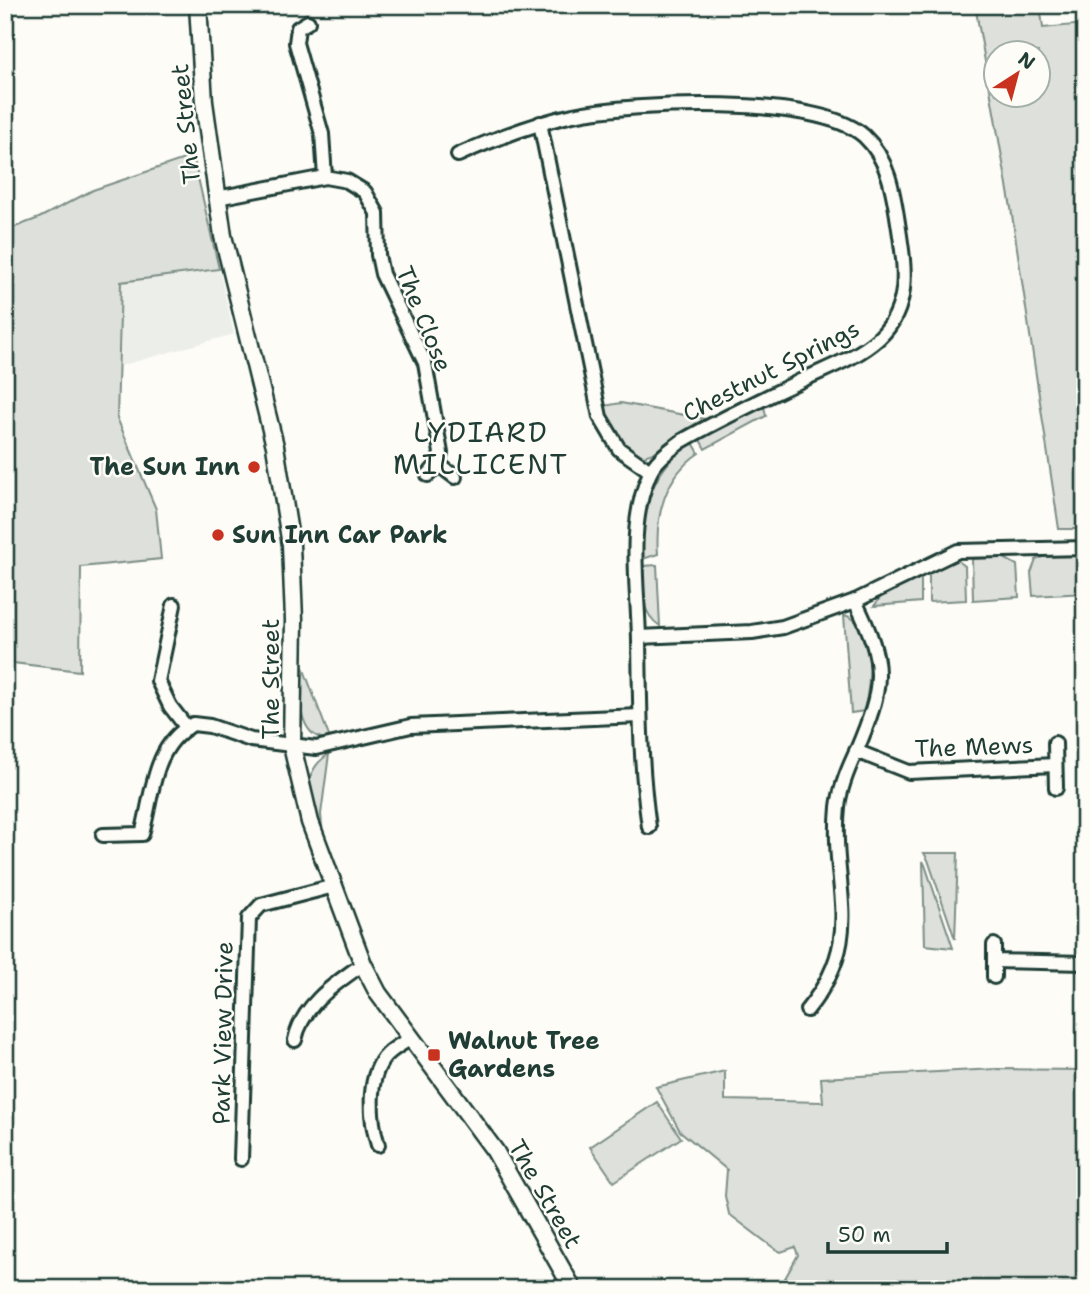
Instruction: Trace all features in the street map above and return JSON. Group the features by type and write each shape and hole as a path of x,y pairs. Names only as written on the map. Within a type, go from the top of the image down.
{"street":[{"name":"The Street","path":"198,5 204,102 217,198 227,256 275,446 291,545 294,620 292,746 310,822 363,964 411,1038 495,1151 573,1289"},
{"path":"506,5 513,5"},
{"path":"217,198 326,177 322,134 296,43 298,28 308,22"},
{"name":"Chestnut Springs","path":"458,155 541,123 580,114 634,108 721,107 791,110 823,115 846,124 864,136 887,172 900,237 905,283 901,306 881,337 853,356 682,441 650,471"},
{"path":"541,123 600,417 619,449 650,471 638,517 635,548 640,716 649,827"},
{"name":"The Close","path":"326,177 356,186 374,206 382,274 415,339 428,374 441,445 438,464"},
{"path":"428,475 438,464 455,477"},
{"path":"639,637 768,630 855,601 958,551 1085,548"},
{"path":"807,1010 831,976 840,945 844,902 838,805 875,699 878,675 875,644 855,601"},
{"path":"174,605 158,681 170,706 187,728"},
{"path":"103,835 142,834 160,759 187,728 202,724 237,737 292,746 327,747 411,726 640,716"},
{"name":"The Mews","path":"1055,743 1056,788"},
{"name":"The Mews","path":"856,751 909,772 1055,765"},
{"name":"Park View Drive","path":"241,1159 249,918 261,905 334,887"},
{"path":"994,945 994,977"},
{"path":"994,961 1085,962"},
{"path":"295,1040 302,1019 324,993 363,964"},
{"path":"379,1145 374,1126 375,1078 385,1058 411,1038"}],"shaded area":[{"path":"975,5 1040,5 1043,28 1085,24 1085,529 1059,529 993,108 1052,108 1052,38 982,38 982,44"},
{"path":"193,156 219,269 121,282 117,418 156,509 161,559 81,567 80,671 5,662 5,228 7,230 39,218 93,190"},
{"path":"219,269 234,334 120,366 121,282"},
{"path":"621,403 705,419 655,452 639,456 621,441 606,413 604,406"},
{"path":"764,406 766,416 705,449 699,438"},
{"path":"692,441 699,453 687,462 670,485 658,525 658,554 643,559 644,524 651,493 667,465"},
{"path":"1046,555 1085,556 1085,593 1033,596 1031,573 1036,560"},
{"path":"1002,557 1017,565 1019,597 973,600 972,559"},
{"path":"957,560 965,566 966,600 929,602 929,572"},
{"path":"657,565 660,626 648,614 643,591 643,566"},
{"path":"921,578 921,602 874,606 883,594"},
{"path":"844,615 855,620 862,630 869,657 864,711 851,713"},
{"path":"299,667 303,667 330,739 311,732 305,723 300,701"},
{"path":"329,754 321,814 323,838 311,803 309,782 319,762"},
{"path":"924,853 958,853 955,939 928,860"},
{"path":"923,861 925,865 953,948 925,945"},
{"path":"996,1069 1085,1070 1085,1289 779,1289 798,1255 795,1247 781,1252 775,1249 729,1214 725,1196 727,1170 680,1131 656,1087 725,1071 725,1100 823,1102 821,1078"},
{"path":"657,1102 681,1138 614,1182 590,1147"}],"place":[{"name":"The Sun Inn","path":"254,467"},
{"name":"Sun Inn Car Park","path":"218,535"},
{"name":"Walnut Tree Gardens","path":"434,1055"}],"district":[{"name":"LYDIARD MILLICENT","path":"481,448"}]}
